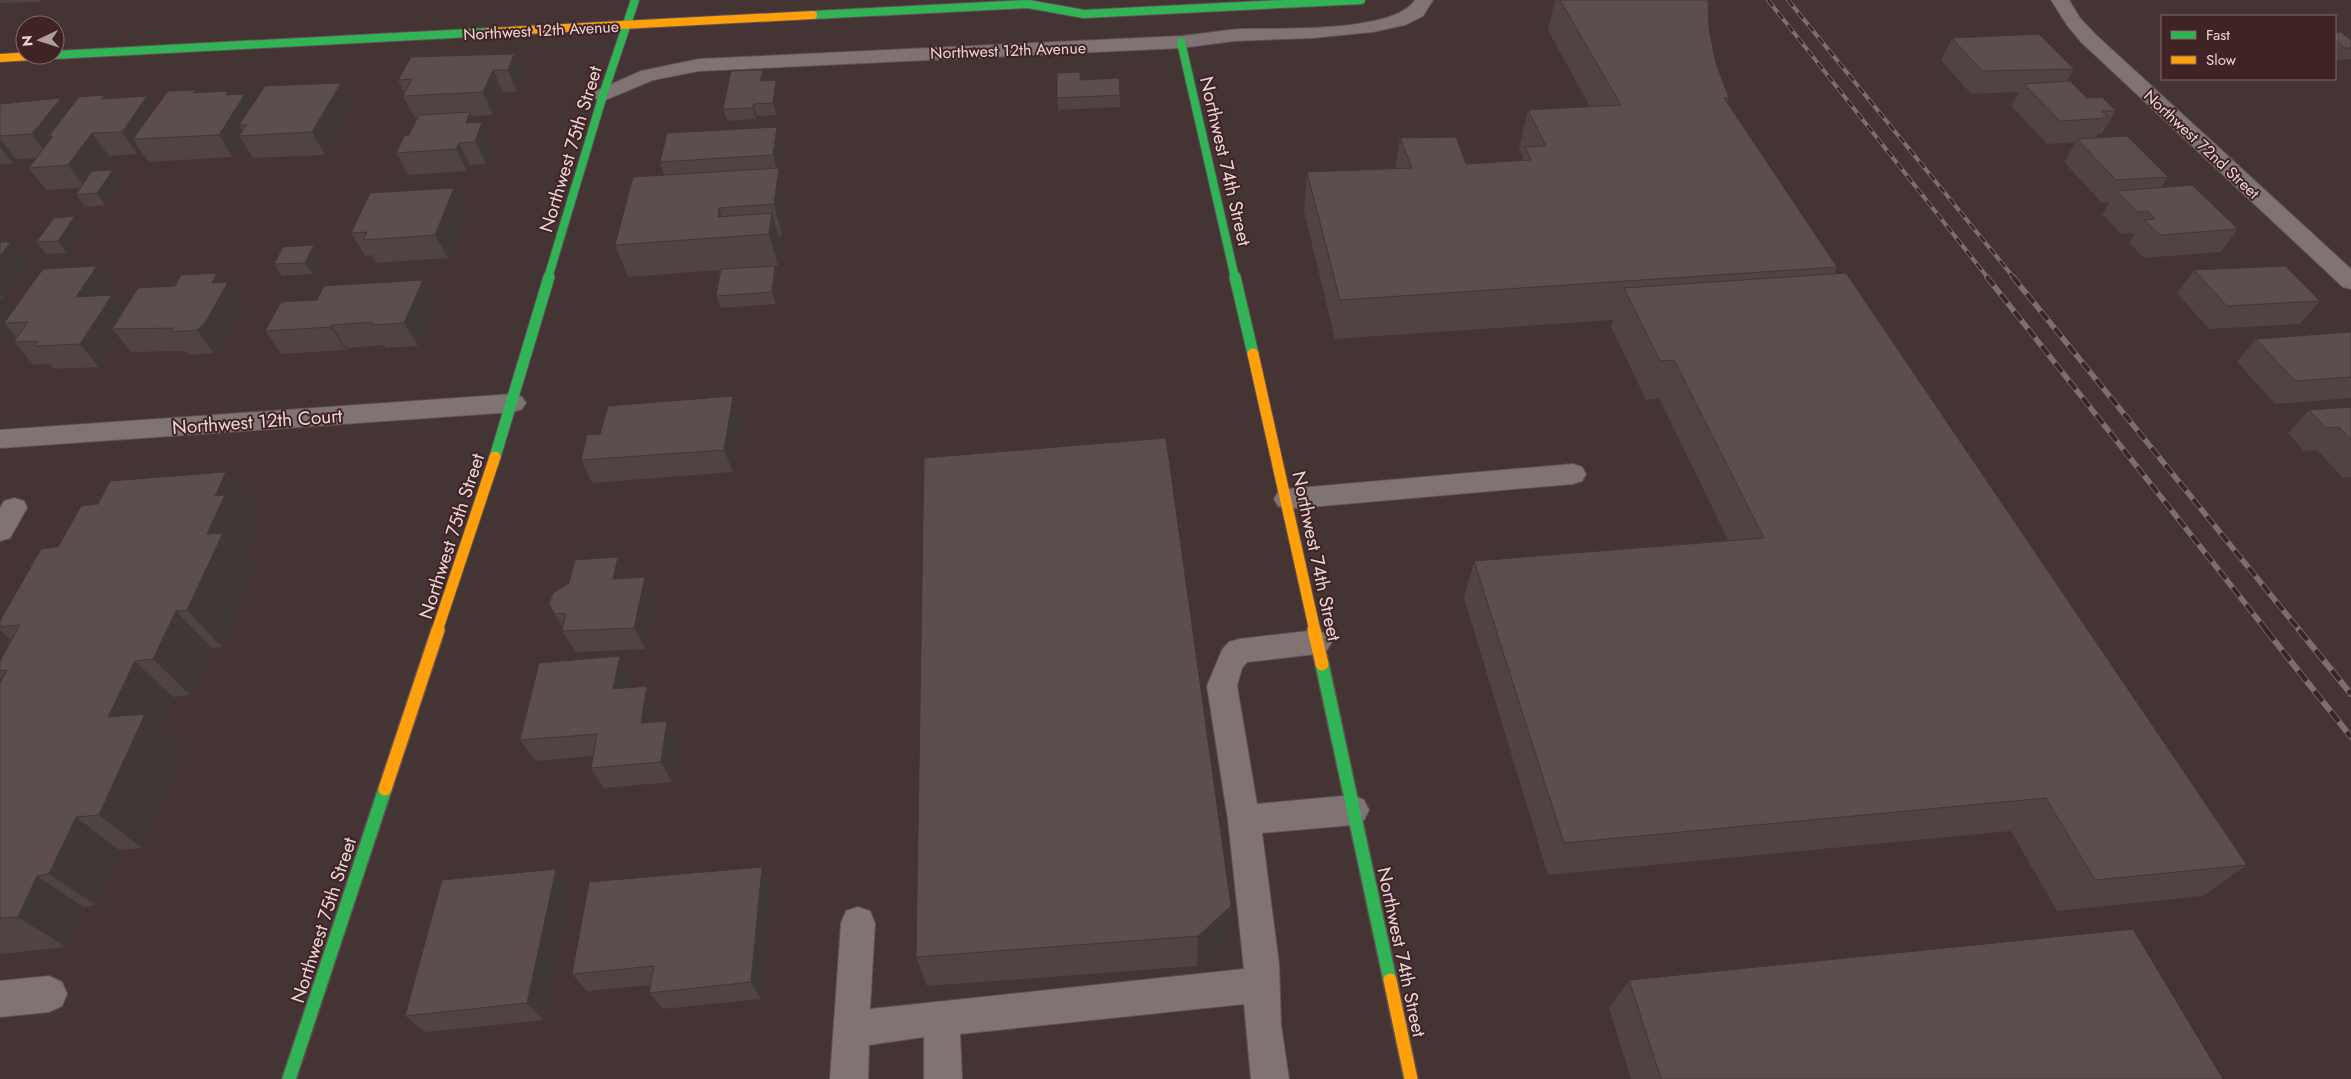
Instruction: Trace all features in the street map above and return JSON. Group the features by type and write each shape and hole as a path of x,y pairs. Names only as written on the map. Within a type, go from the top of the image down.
{"street":[{"name":"Northwest 75th Street","path":"289,1079 513,403 634,0"},
{"name":"Northwest 12th Avenue","path":"65,54 1028,4 1044,0"},
{"name":"Northwest 12th Avenue","path":"1028,4 1084,14 1361,0"},
{"name":"Northwest 72nd Street","path":"2060,0 2073,21 2088,38 2351,282"},
{"name":"Northwest 12th Avenue","path":"604,95 648,74 699,65 1181,42 1241,35 1379,27 1401,21 1420,7"},
{"name":"Northwest 74th Street","path":"1181,42 1287,499 1411,1079"},
{"path":"0,58 15,57"},
{"name":"Northwest 12th Court","path":"0,439 513,403"},
{"path":"1287,499 1573,474"},
{"path":"1270,1079 1260,985 1262,964 1244,820 1222,686 1224,675 1234,655 1239,651 1317,642"},
{"path":"1244,820 1354,810"},
{"path":"849,1079 858,923"},
{"path":"851,1030 942,1018 1260,985"},
{"path":"0,1000 49,994"},
{"path":"942,1018 943,1079"}],"building":[{"path":"1560,0 1708,0 1709,29 1716,63 1729,98 1724,98 1837,267 1340,300 1307,172 1412,168 1400,138 1456,137 1466,164 1531,160 1525,147 1546,146 1528,110 1621,105"},
{"path":"2341,32 2351,40 2351,48 2345,48 2336,41 2336,33"},
{"path":"2039,34 2074,69 1982,71 1952,38"},
{"path":"514,54 508,70 493,70 483,92 403,96 412,79 398,80 411,57"},
{"path":"763,70 760,81 776,80 773,103 753,104 753,108 723,109 731,71"},
{"path":"1080,72 1080,80 1119,78 1120,95 1057,98 1057,73"},
{"path":"2070,81 2087,98 2102,97 2116,111 2102,111 2108,118 2060,121 2024,84"},
{"path":"341,83 312,132 239,136 247,125 239,125 265,86"},
{"path":"196,90 193,93 228,91 226,95 245,94 219,135 133,139 168,91"},
{"path":"105,95 102,99 147,96 122,132 92,133 68,165 29,168 53,136 49,136 79,97"},
{"path":"61,98 32,134 0,136 0,104"},
{"path":"470,112 466,123 482,122 475,142 459,143 456,149 396,153 404,136 409,135 419,115"},
{"path":"777,127 773,155 660,162 667,133"},
{"path":"2127,136 2168,177 2116,180 2077,139"},
{"path":"779,168 774,204 719,208 718,217 772,213 769,234 615,245 633,177"},
{"path":"113,170 97,193 76,195 92,171"},
{"path":"2192,185 2238,229 2160,235 2144,220 2155,219 2148,211 2137,212 2117,191"},
{"path":"454,188 435,235 363,240 367,232 351,233 370,193"},
{"path":"75,216 58,241 36,242 54,218"},
{"path":"0,242 11,242 0,256"},
{"path":"314,245 305,263 274,264 283,247"},
{"path":"97,266 76,297 112,295 80,344 34,346 38,341 14,342 28,322 4,323 43,269"},
{"path":"775,266 772,292 716,296 721,269"},
{"path":"2285,266 2320,301 2227,306 2194,270"},
{"path":"217,273 212,283 228,282 205,323 197,330 171,332 174,328 112,329 138,288 175,286 181,275"},
{"path":"1846,273 2247,865 2095,880 2046,798 1564,843 1474,561 1764,538 1674,360 1660,361 1624,288"},
{"path":"423,280 404,323 372,325 373,322 265,331 281,302 317,300 324,286"},
{"path":"2351,332 2351,377 2295,381 2256,339"},
{"path":"733,396 724,450 581,460 587,435 600,434 608,406"},
{"path":"2351,407 2351,440 2339,427 2326,428 2309,410"},
{"path":"1166,438 1231,906 1198,936 916,957 924,458"},
{"path":"226,472 215,496 225,495 207,534 223,533 187,610 176,611 153,659 135,661 108,717 145,714 99,815 76,817 49,874 37,876 18,917 0,918 0,683 7,670 0,671 0,661 20,625 0,627 0,621 41,549 58,547 81,506 98,504 110,481"},
{"path":"618,557 613,579 645,577 634,628 562,631 566,614 554,613 549,604 553,593 569,583 575,560"},
{"path":"620,656 613,689 647,686 641,723 667,721 661,762 591,768 597,734 520,740 539,663"},
{"path":"762,867 751,982 649,993 654,966 572,974 589,882"},
{"path":"556,869 527,1003 405,1016 442,880"},
{"path":"2133,929 2223,1079 1661,1079 1629,980"}],"railway":[{"path":"1768,0 1988,278"},
{"path":"1788,0 2014,278"},
{"path":"1987,277 2267,631"},
{"path":"2013,277 2300,631"},
{"path":"2266,630 2351,737"},
{"path":"2299,630 2351,694"}],"traffic: fast":[{"path":"495,457 603,95 635,0"},
{"path":"813,15 1028,4 1084,14 1361,0"},
{"path":"65,54 489,32"},
{"path":"1181,42 1253,354"},
{"path":"1322,664 1390,980"},
{"path":"289,1079 385,789"}],"traffic: slow":[{"path":"489,32 813,15"},
{"path":"0,58 15,57"},
{"path":"1253,354 1322,664"},
{"path":"385,789 495,457"},
{"path":"1390,980 1411,1079"}]}
